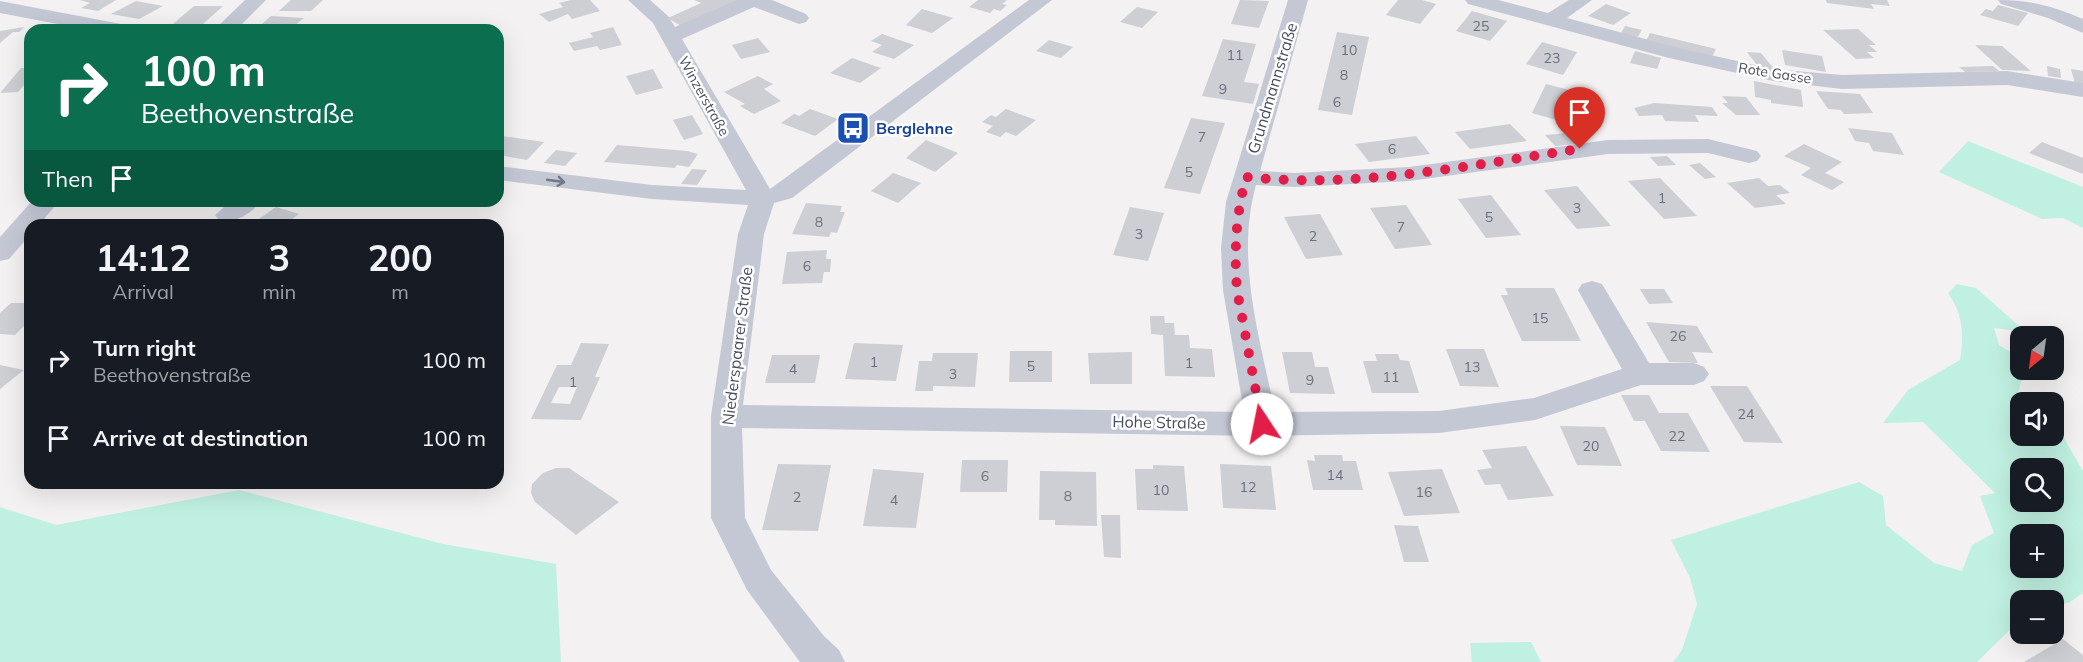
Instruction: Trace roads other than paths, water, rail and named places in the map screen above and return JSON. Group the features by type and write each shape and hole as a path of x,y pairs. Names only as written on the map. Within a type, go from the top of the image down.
{"street":[{"path":"230,24 256,0"},
{"name":"Winzerstraße","path":"638,0 654,12 671,37 763,198"},
{"path":"671,37 754,0 799,18"},
{"path":"504,174 652,192 763,198 783,193 1042,0"},
{"name":"Grundmannstraße","path":"1262,424 1237,290 1234,248 1238,213 1246,177 1298,0"},
{"name":"Rote Gasse","path":"1475,0 1676,54 1784,76 1842,82 2007,78 2083,90"},
{"path":"1551,20 1582,0"},
{"path":"2008,0 2055,14 2083,27"},
{"path":"15,6 94,24"},
{"path":"1246,177 1294,180 1409,174 1608,147 1708,146 1749,156"},
{"path":"747,172 808,173"},
{"name":"Niederspaarer Straße","path":"763,198 751,234 726,416 728,518 759,580 811,648 826,662"},
{"path":"30,219 41,207"},
{"path":"0,253 24,226"},
{"path":"1592,290 1640,374"},
{"name":"Hohe Straße","path":"726,416 1262,424 1439,422 1497,416 1535,409 1640,374 1694,374"}],"place":[{"name":"Berglehne","path":"853,128"}]}
